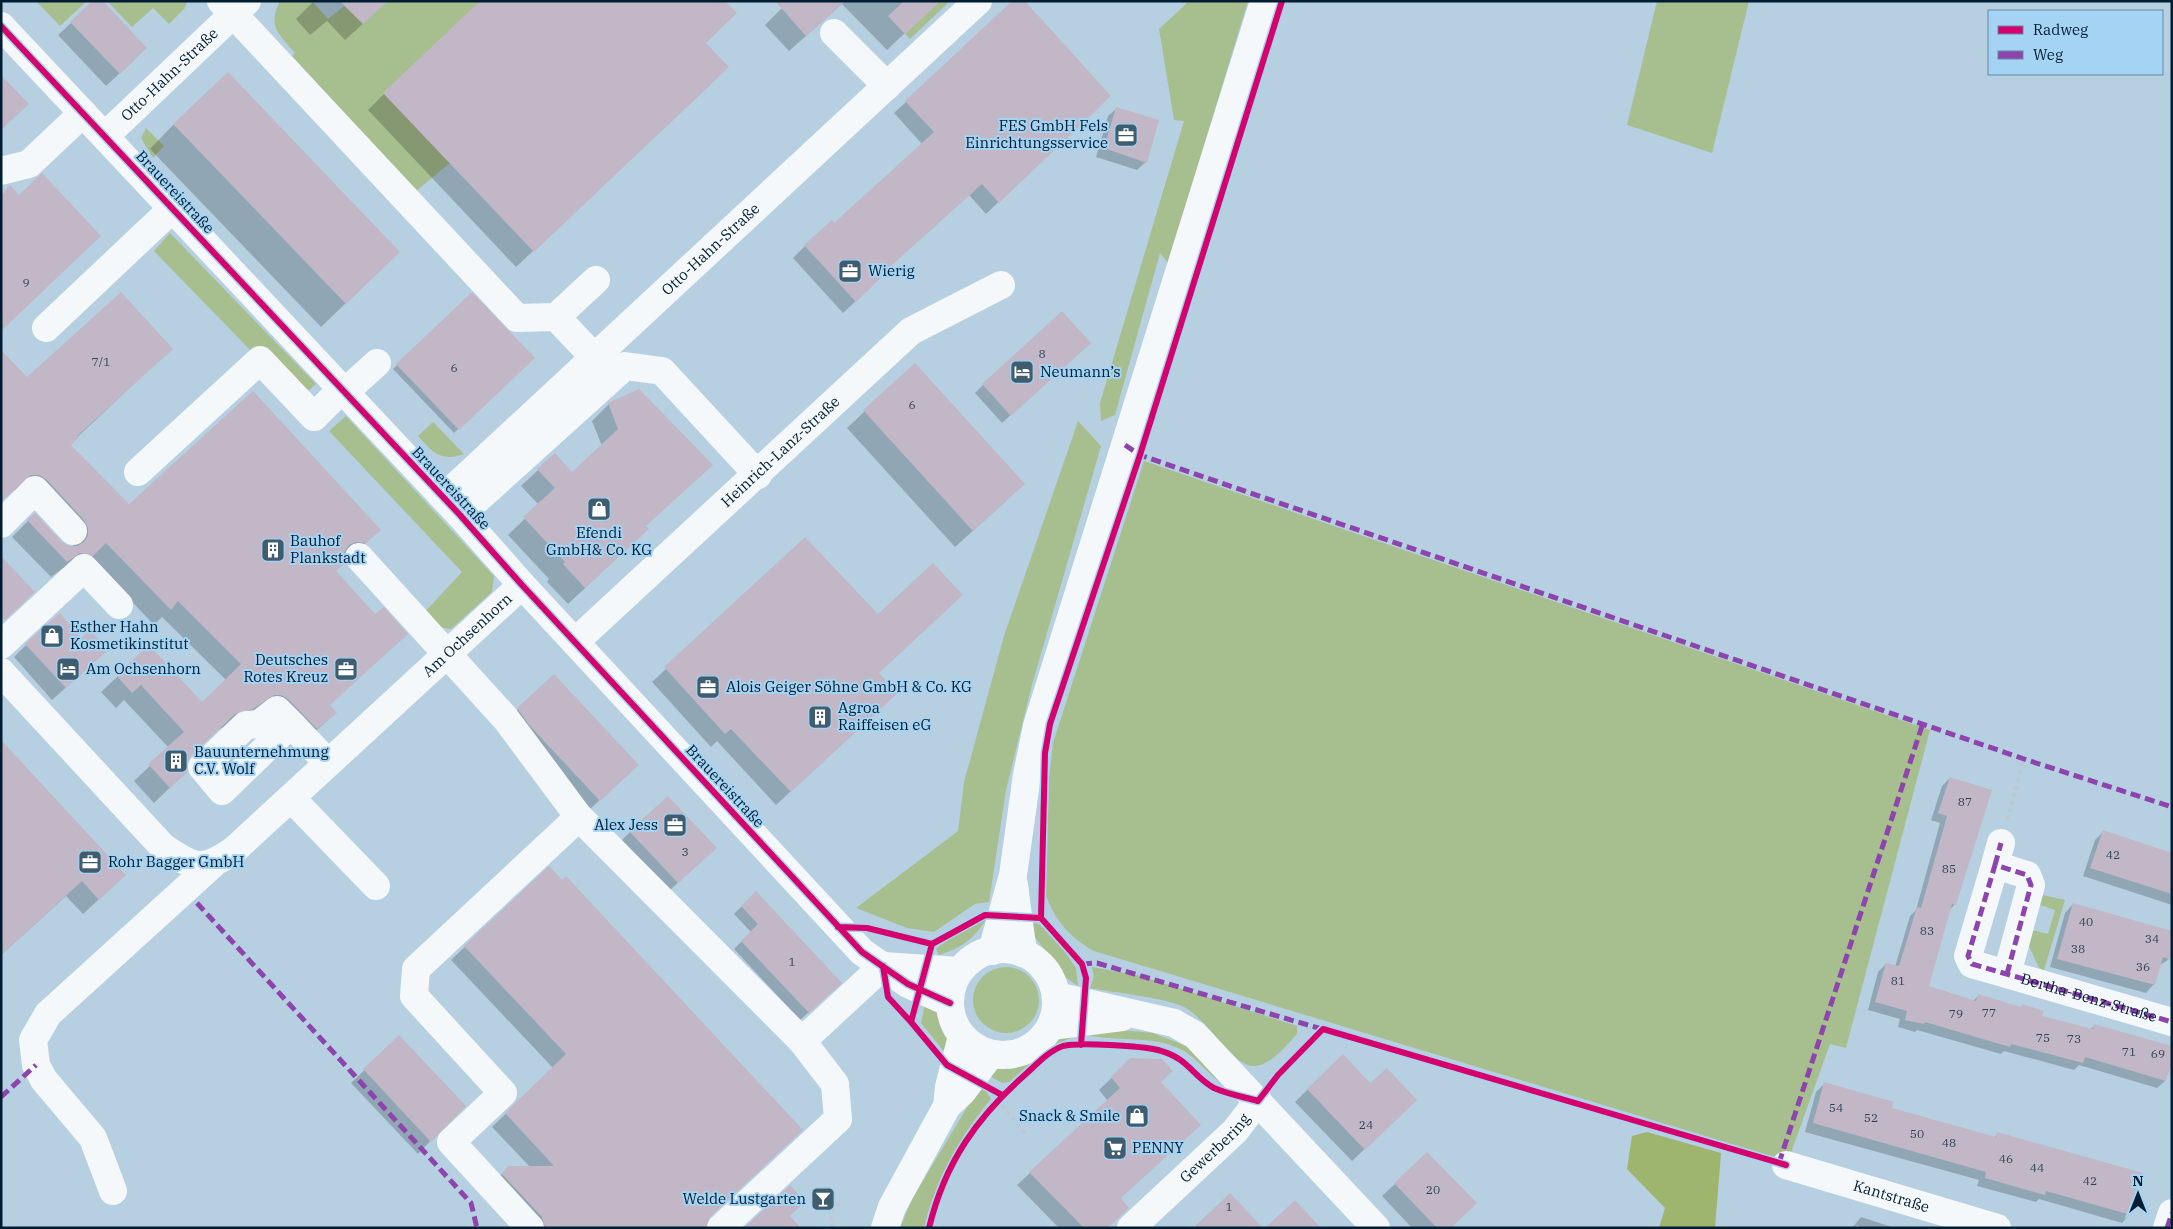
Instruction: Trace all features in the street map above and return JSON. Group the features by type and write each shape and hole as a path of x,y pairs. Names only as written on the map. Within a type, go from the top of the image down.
{"street":[{"name":"Otto-Hahn-Straße","path":"452,506 594,357 978,1"},
{"path":"992,950 1013,875 1027,775 1037,726 1264,1"},
{"name":"Otto-Hahn-Straße","path":"105,136 137,106 234,5"},
{"path":"234,5 517,318 556,317 596,280"},
{"name":"Brauereistraße","path":"1,26 452,506 522,585 862,952 908,984 950,1003"},
{"path":"834,33 887,86"},
{"path":"1,171 29,164 84,113"},
{"path":"46,328 173,208"},
{"name":"Heinrich-Lanz-Straße","path":"575,642 758,475 911,331 1001,284"},
{"path":"556,317 594,357"},
{"path":"138,472 260,360 314,417 377,363"},
{"path":"452,506 625,366 662,372 758,475"},
{"path":"1,524 35,490 73,530"},
{"path":"359,557 506,719 579,817 802,1040 835,1084 838,1119 721,1228"},
{"path":"1,645 84,568 119,605"},
{"name":"Am Ochsenhorn","path":"113,1191 93,1138 44,1080 36,1065 33,1040 48,1014 212,865 234,850 522,585"},
{"path":"1,672 163,847 195,865 212,865"},
{"path":"291,724 328,763"},
{"path":"291,798 376,886"},
{"path":"530,1228 451,1142 503,1093 414,996 416,969 579,817"},
{"name":"Bertha-Benz-Straße","path":"2007,974 2031,885 2027,875 1998,854 1968,956 1972,964 2172,1022"},
{"path":"1013,875 1023,953"},
{"path":"992,950 1013,950 1023,953 1035,960 1045,970 1052,982 1056,996 1056,1006 1050,1026 1040,1040 1026,1050 1009,1055 991,1054 980,1050 962,1036 953,1022 950,1003 952,987 960,972 979,955 992,950"},
{"path":"802,1040 883,966"},
{"name":"Brauereistraße","path":"883,966 960,972"},
{"path":"1056,996 1174,1023 1195,1035 1258,1101"},
{"path":"1050,1026 1139,1015"},
{"path":"947,1106 949,1087 962,1036"},
{"path":"885,1228 892,1207 947,1106 962,1092 991,1054"},
{"name":"Gewerbering","path":"1131,1228 1235,1130 1258,1101 1376,1228"},
{"name":"Kantstraße","path":"1786,1165 1997,1228"},
{"path":"2167,1228 2172,1213"}],"path":[{"path":"1998,854 2024,759"},
{"path":"997,1099 1026,1134"},
{"path":"832,1228 831,1213 842,1200"}],"green space":[{"path":"36,1 87,1 60,26"},
{"path":"107,1 187,1 185,8 169,24 153,8 132,27"},
{"path":"280,1 312,1 328,19 344,6 363,24 388,1 480,1 450,163 415,192 292,56 295,53 280,35 275,24 276,10"},
{"path":"940,1 950,1 910,39 905,34"},
{"path":"1189,1 1248,1 1168,263 1160,253 1115,415 1101,421 1100,403 1184,121 1174,120 1159,29"},
{"path":"1657,1 1749,1 1712,153 1627,125"},
{"path":"146,128 164,146 153,158 141,138"},
{"path":"170,233 316,384 302,396 253,353 154,251"},
{"path":"346,416 494,576 492,592 451,629 431,626 422,615 462,572 329,431"},
{"path":"1078,421 1101,446 1032,685 1006,790 989,902 975,904 934,932 907,928 856,908 958,831 964,782 1004,636"},
{"path":"433,422 464,454 449,457 443,456 428,447 418,436"},
{"path":"1144,461 1930,730 1846,1048 1830,1044 1788,1161 1094,951 1071,935 1054,913 1046,895 1049,779 1053,743"},
{"path":"2043,895 2065,900 2044,970 2039,968 2028,944 2032,930 2048,934 2055,910 2040,905"},
{"path":"987,918 967,942 939,955 936,949 941,945 967,927"},
{"path":"1030,922 1039,924 1065,952 1076,968 1078,986 1064,976 1057,962 1032,933"},
{"path":"1006,967 1019,969 1034,982 1037,987 1039,1000 1037,1013 1024,1028 1019,1031 1006,1033 993,1031 978,1018 975,1013 973,1000 975,987 988,972 993,969"},
{"path":"1092,967 1141,976 1297,1026 1297,1034 1278,1054 1267,1062 1255,1066 1247,1064 1229,1051 1202,1021 1184,1007 1152,998 1090,988 1094,976"},
{"path":"926,998 942,1012 949,1024 951,1038 950,1059 921,1023"},
{"path":"1100,1028 1153,1033 1189,1047 1223,1085 1191,1056 1170,1045 1146,1040 1095,1037 1083,1034"},
{"path":"1076,1036 1050,1046 1009,1082 1002,1083 988,1075 996,1067 1039,1050 1054,1038"},
{"path":"980,1086 991,1099 969,1128 950,1159 935,1193 924,1228 900,1228 912,1199"},
{"path":"1647,1132 1721,1153 1715,1228 1659,1228 1665,1208 1627,1169 1632,1136"}],"building":[{"path":"92,1 103,1 147,48 120,74 70,22"},
{"path":"340,1 388,1 363,24"},
{"path":"480,1 725,1 737,13 706,43 729,67 534,252 383,93"},
{"path":"775,1 845,1 806,36"},
{"path":"904,1 940,1 905,34 888,16"},
{"path":"1012,1 1025,1 1111,96 999,203 982,184 881,275 883,276 856,302 804,245 832,220 834,223 934,132 905,101"},
{"path":"228,72 400,252 346,304 173,124"},
{"path":"1,75 29,104 1,130"},
{"path":"1116,107 1159,120 1147,163 1104,148"},
{"path":"42,173 101,236 1,331 1,196 10,185 19,195"},
{"path":"121,292 173,349 77,436 78,438 71,445 129,504 253,391 381,530 366,543 356,542 349,545 344,553 345,563 336,571 375,614 384,607 408,634 330,705 337,713 317,729 288,699 281,695 274,695 253,709 235,714 191,756 187,763 188,772 170,788 148,764 184,732 141,685 132,693 116,675 149,645 202,702 241,664 178,601 171,610 106,543 93,556 80,553 67,562 27,520 35,513 62,542 69,546 77,546 84,542 88,536 88,528 84,520 46,479 39,475 31,475 3,500 1,498 1,350 27,377"},
{"path":"472,292 535,358 459,430 396,364"},
{"path":"1062,311 1091,343 1011,416 982,384"},
{"path":"915,363 1025,484 973,531 863,410"},
{"path":"639,389 713,465 646,526 649,529 585,588 563,564 565,562 523,517 555,488 537,469 555,453 572,472 618,429 608,403"},
{"path":"805,537 878,614 933,563 963,595 879,673 898,693 791,792 731,729 725,734 664,667"},
{"path":"1,556 35,592 5,620 1,616"},
{"name":"Am Ochsenhorn","path":"60,613 81,638 90,630 108,650 66,688 25,644"},
{"path":"554,674 639,765 600,801 530,726 517,708"},
{"path":"1,740 126,875 99,900 82,881 1,955"},
{"path":"1950,777 1992,790 1956,905 1952,904 1929,986 1976,1001 1978,994 2021,1007 2022,1004 2044,1011 2042,1016 2093,1029 2094,1024 2172,1046 2172,1062 2166,1081 2085,1057 2083,1063 2011,1044 2010,1047 1925,1022 1924,1024 1905,1020 1907,1011 1875,1002 1886,963 1899,966 1917,907 1921,908 1947,816 1938,813"},
{"path":"668,796 717,848 678,883 629,831"},
{"path":"2103,830 2172,853 2172,894 2090,868"},
{"path":"549,866 562,880 566,876 803,1130 710,1217 706,1228 545,1228 542,1217 502,1174 508,1166 554,1166 505,1113 566,1054 464,946"},
{"path":"756,891 842,983 809,1013 741,941 758,924 741,906"},
{"path":"2073,903 2172,931 2172,960 2163,957 2155,985 2057,959"},
{"path":"399,1035 466,1106 431,1142 363,1069"},
{"path":"1343,1054 1370,1083 1387,1068 1417,1100 1365,1150 1307,1089"},
{"name":"PENNY","path":"1130,1058 1162,1059 1173,1071 1161,1082 1201,1125 1121,1198 1129,1208 1108,1228 1084,1228 1029,1172 1120,1088 1111,1077"},
{"path":"1824,1082 1894,1102 1892,1108 1996,1137 1997,1132 2143,1173 2131,1215 2046,1191 2045,1195 1985,1178 1986,1172 1813,1123"},
{"path":"1427,1152 1477,1203 1451,1228 1437,1228 1394,1183"},
{"path":"790,1185 805,1202 790,1216 801,1228 744,1228"},
{"path":"1230,1193 1263,1228 1193,1228"},
{"path":"1295,1200 1321,1228 1265,1228"}],"marked path":[{"path":"1125,445 1140,455 2024,759 2172,807"},
{"path":"1779,1163 1923,723"},
{"path":"1995,865 2001,843"},
{"path":"2007,974 2031,885 2027,875 1995,865 1968,956 1972,964 2172,1022"},
{"path":"197,903 471,1203 477,1228"},
{"path":"1082,964 1097,963 1325,1030"},
{"path":"1,1097 36,1065"},
{"path":"2167,1228 2172,1213"}],"cycle path":[{"path":"1081,1045 1086,978 1082,964 1041,918 1045,753 1050,724 1140,455 1282,1"},
{"path":"1,26 460,515 522,585 862,952 908,984 950,1003"},
{"path":"1002,1095 947,1065 911,1022 932,944 985,915 1041,918"},
{"path":"838,927 867,928 932,944"},
{"path":"883,966 888,997 911,1022"},
{"path":"929,1228 944,1182 965,1142 978,1124 1009,1090 1053,1051 1063,1046 1082,1044 1139,1047 1168,1053 1184,1062 1200,1078 1214,1088 1258,1101 1278,1075 1323,1029 1786,1165"}],"place":[{"name":"FES GmbH Fels Einrichtungsservice","path":"1126,135"},
{"name":"Wierig","path":"850,271"},
{"name":"Neumann’s","path":"1022,372"},
{"name":"Efendi GmbH& Co. KG","path":"599,509"},
{"name":"Bauhof Plankstadt","path":"273,550"},
{"name":"Esther Hahn Kosmetikinstitut","path":"52,636"},
{"name":"Am Ochsenhorn","path":"68,669"},
{"name":"Deutsches Rotes Kreuz","path":"346,669"},
{"name":"Alois Geiger Söhne GmbH & Co. KG","path":"708,687"},
{"name":"Agroa Raiffeisen eG","path":"820,717"},
{"name":"Bauunternehmung C.V. Wolf","path":"176,761"},
{"name":"Alex Jess","path":"675,825"},
{"name":"Rohr Bagger GmbH","path":"90,862"},
{"name":"Snack & Smile","path":"1137,1116"},
{"name":"PENNY","path":"1115,1148"},
{"name":"Welde Lustgarten","path":"823,1199"}]}
